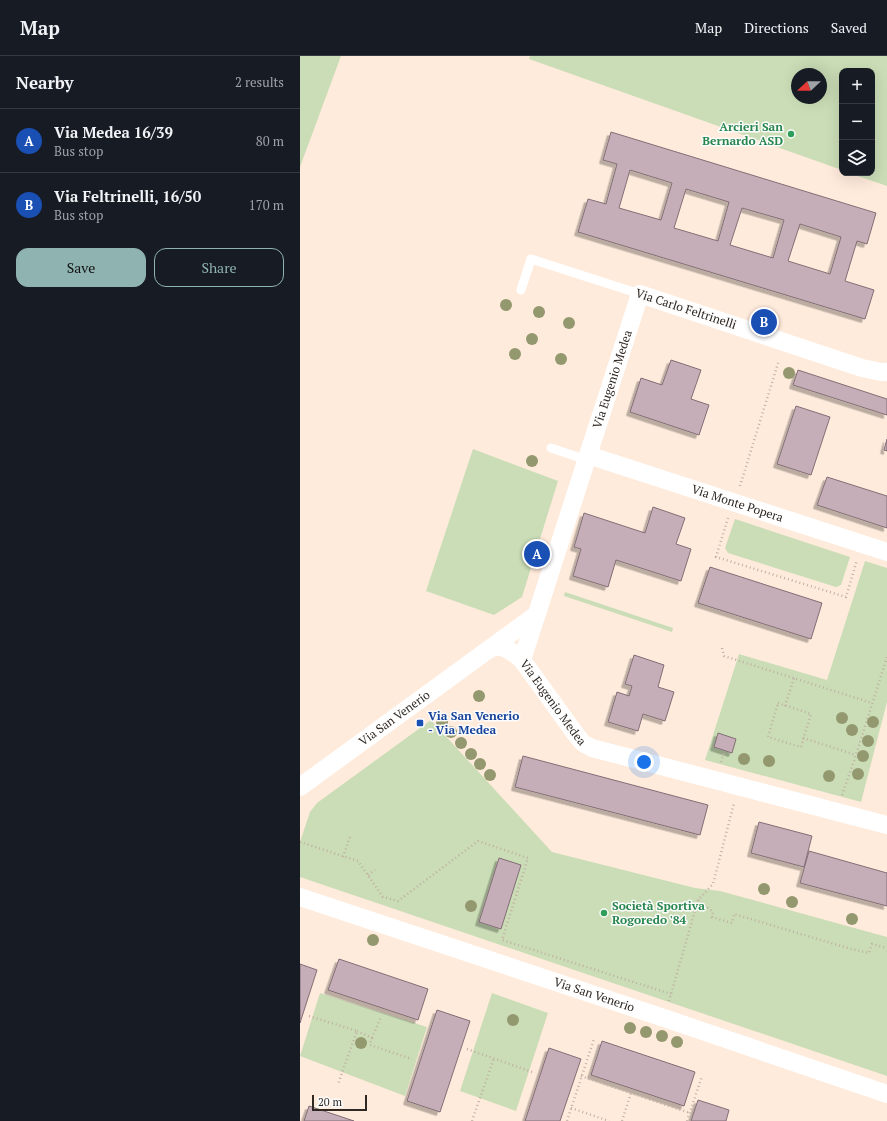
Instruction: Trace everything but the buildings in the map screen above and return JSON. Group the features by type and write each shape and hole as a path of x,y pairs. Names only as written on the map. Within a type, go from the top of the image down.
{"street":[{"name":"Via Carlo Feltrinelli","path":"640,294 862,368 887,372"},
{"name":"Via Eugenio Medea","path":"640,294 522,660 577,736 583,743 592,748 887,825"},
{"name":"Via Monte Popera","path":"588,457 887,552"},
{"name":"Via San Venerio","path":"300,787 536,615"},
{"path":"490,649 496,646 501,647 512,652 522,660"},
{"name":"Via San Venerio","path":"300,898 664,1018 887,1094"}],"lane":[{"name":"Via Carlo Feltrinelli","path":"521,290 531,259 640,294"},
{"path":"551,448 588,457"}],"path":[{"path":"739,488 779,360"},
{"path":"729,514 716,557 846,597 858,555"},
{"path":"722,648 724,656 872,703"},
{"path":"840,799 856,755 887,657"},
{"path":"785,706 794,678"},
{"path":"778,703 811,714 803,738 800,747 768,737 778,703"},
{"path":"803,738 856,755"},
{"path":"719,767 724,753"},
{"path":"664,1018 698,900 713,884 736,798"},
{"path":"344,856 350,837"},
{"path":"300,842 358,861 383,897 398,901 478,841 528,858 502,940 671,994"},
{"path":"368,875 375,870"},
{"path":"698,900 713,912 712,917 732,923 734,914 869,954 872,944 887,948"},
{"path":"309,1016 357,1031 372,1038"},
{"path":"381,1017 370,1045 412,1059"},
{"path":"338,1084 357,1031"},
{"path":"567,1121 594,1039"},
{"path":"467,1049 535,1073"},
{"path":"472,1121 494,1058"},
{"path":"581,1076 690,1113"},
{"path":"687,1121 702,1076"},
{"path":"622,1121 631,1093"},
{"path":"571,1108 609,1121"}],"green space":[{"path":"300,56 341,56 300,167"},
{"name":"Arcieri San Bernardo ASD","path":"530,56 887,56 887,186 858,176 875,176 875,68 839,68 839,169 529,59"},
{"path":"473,449 558,481 522,597 494,615 426,591"},
{"path":"735,519 850,557 841,585 836,587 728,553 725,548"},
{"path":"865,561 887,568 887,702 861,802 705,760 739,654 827,680"},
{"path":"565,592 673,628 672,632 564,596"},
{"name":"Società Sportiva Rogoredo '84","path":"431,720 552,852 695,888 720,891 887,937 887,1076 300,877 300,842 310,812 317,803"},
{"path":"320,993 427,1027 405,1096 300,1056"},
{"path":"492,993 548,1013 516,1111 460,1091"}],"place":[{"name":"Arcieri San Bernardo ASD","path":"791,134"},
{"name":"Via Feltrinelli, 16/50","path":"764,322"},
{"name":"Via Medea 16/39","path":"537,554"},
{"name":"Via San Venerio - Via Medea","path":"420,723"},
{"name":"Società Sportiva Rogoredo '84","path":"604,913"}]}
